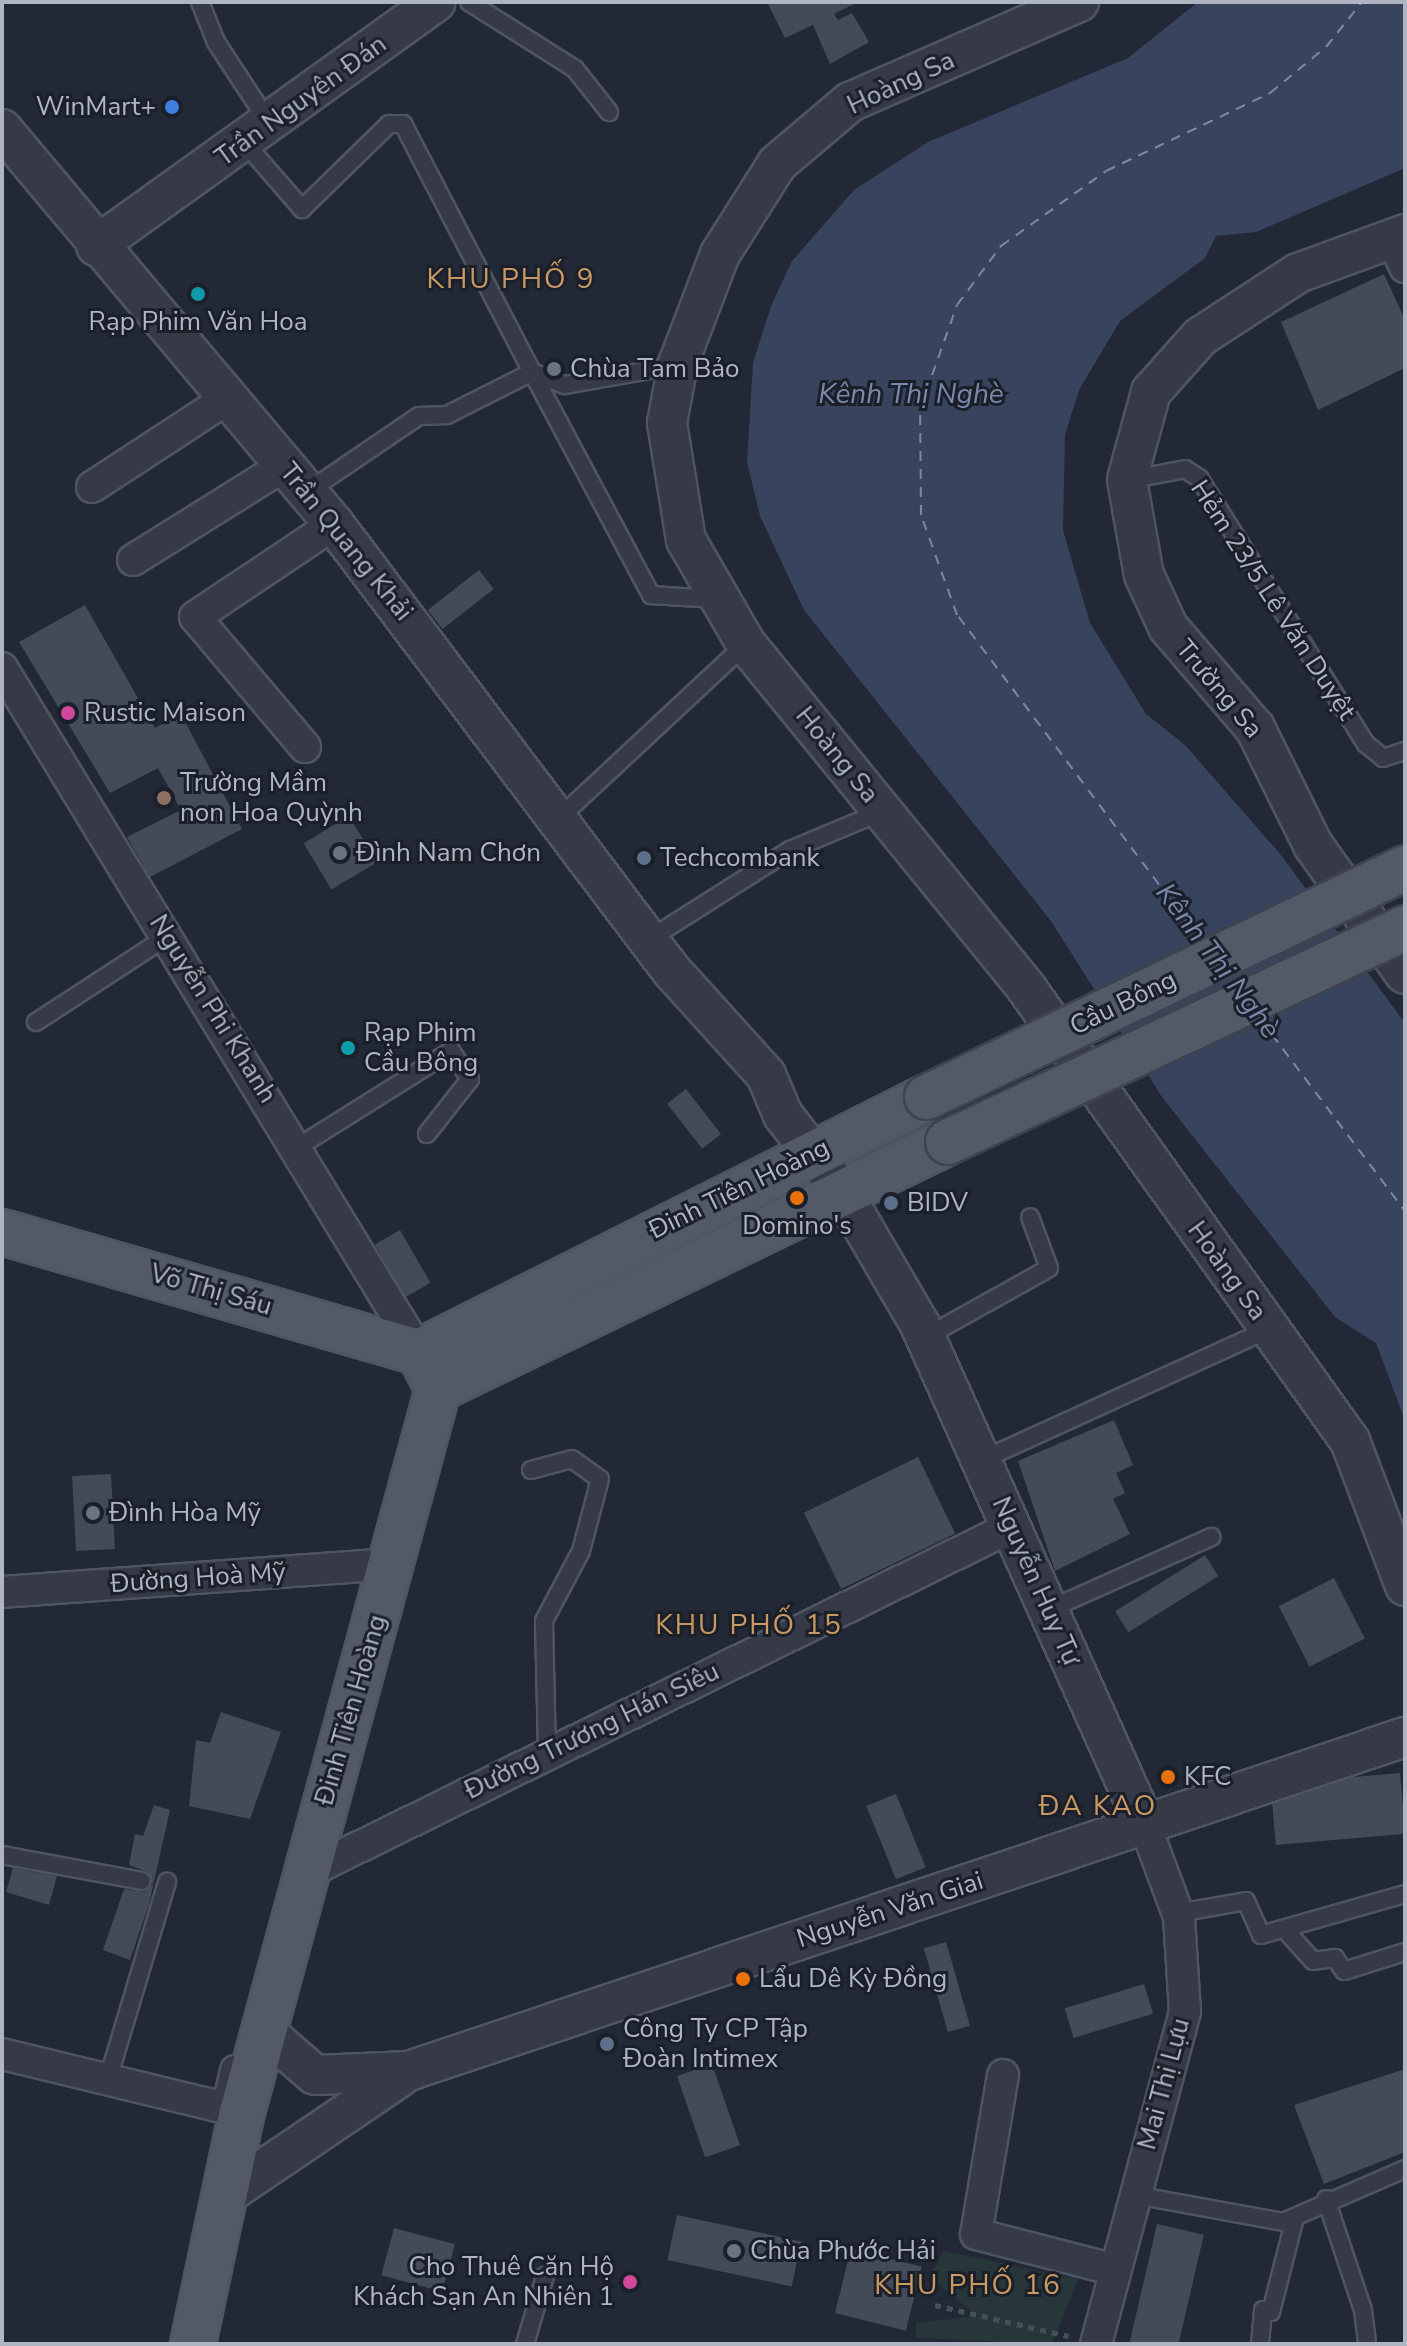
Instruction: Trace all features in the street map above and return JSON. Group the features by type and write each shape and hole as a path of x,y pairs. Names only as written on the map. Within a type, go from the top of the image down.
{"main road":[{"name":"Cầu Bông","path":"927,1097 1405,868"},
{"name":"Cầu Bông","path":"948,1142 1405,928"},
{"name":"Đinh Tiên Hoàng","path":"429,1370 813,1153 927,1097"},
{"name":"Đinh Tiên Hoàng","path":"429,1370 843,1193 948,1142"},
{"name":"Võ Thị Sáu","path":"2,1232 429,1370"},
{"name":"Đinh Tiên Hoàng","path":"193,2344 264,2031 304,1874 394,1564 429,1370"}],"street":[{"name":"Trần Nguyên Đán","path":"102,253 174,183 206,171 435,2"},
{"name":"Hoàng Sa","path":"1079,2 850,102 777,164 720,254 678,364 667,423 686,540 715,599 746,644 1027,989 1350,1441 1405,1586"},
{"name":"Trần Quang Khải","path":"2,129 102,253 334,524 671,970 680,1005 758,1102 783,1115 843,1193"},
{"name":"Trường Sa","path":"1401,247 1298,273 1200,337 1151,392 1127,480 1144,575 1168,627 1255,728 1313,845 1405,974"},
{"path":"92,487 228,398"},
{"path":"133,560 296,479"},
{"path":"305,747 195,617 334,524"},
{"name":"Nguyễn Phi Khanh","path":"2,668 298,1147 429,1370"},
{"name":"Nguyễn Huy Tự","path":"843,1193 871,1241 910,1329 923,1339 982,1460 1145,1825"},
{"name":"Đường Trương Hán Siêu","path":"304,1874 547,1751 1011,1527"},
{"name":"Đường Hoà Mỹ","path":"2,1592 394,1564"},
{"name":"Nguyễn Văn Giai","path":"227,2194 409,2071 1388,1742"},
{"name":"Mai Thị Lựu","path":"1096,2343 1185,2012 1178,1913 1145,1825"},
{"name":"Nguyễn Văn Giai","path":"264,2031 315,2075 409,2071"},
{"name":"Đinh Tiên Hoàng","path":"108,2079 217,2106 229,2100 247,2045 264,2031"},
{"path":"2,2054 108,2079"},
{"path":"1003,2075 976,2234 1115,2270"}],"lane":[{"path":"200,2 256,132 302,209 389,124 403,124 651,595 715,599"},
{"path":"469,2 575,69 609,112"},
{"path":"296,479 419,416 447,415 532,372 565,385 678,364"},
{"name":"Hẻm 23/5 Lê Văn Duyệt","path":"1127,480 1185,469 1199,478 1366,744 1383,758 1405,751"},
{"path":"557,820 746,644"},
{"path":"648,940 790,850 882,811"},
{"path":"36,1022 168,936"},
{"path":"298,1147 451,1051 470,1079 427,1134"},
{"path":"923,1339 1049,1268 1030,1217"},
{"path":"982,1460 1269,1329"},
{"path":"531,1470 572,1459 600,1479 581,1551 544,1621 547,1751"},
{"path":"1048,1610 1211,1537"},
{"path":"2,1855 142,1881"},
{"path":"108,2079 167,1882"},
{"path":"1178,1913 1246,1901 1261,1935 1286,1931 1405,1894"},
{"path":"1286,1931 1313,1961 1335,1958 1344,1971 1405,1952"},
{"path":"1135,2195 1283,2222 1326,2199 1405,2169"},
{"path":"1326,2199 1363,2310 1367,2344"},
{"path":"1260,2344 1263,2310 1271,2312 1295,2218"},
{"path":"525,2344 545,2276"}],"path":[{"path":"935,2305 1096,2343"}],"shaded area":[{"path":"943,2251 1078,2279 1052,2344 916,2338 916,2323 978,2316 930,2278"}],"water":[{"name":"Kênh Thị Nghè","path":"1198,2 1405,2 1405,168 1256,232 1216,236 1205,258 1120,321 1079,390 1065,435 1063,530 1090,623 1146,714 1185,745 1281,855 1405,1023 1405,1421 1376,1343 1335,1317 1162,1097 1051,921 804,610 760,516 747,462 753,363 771,306 792,261 854,190 928,142 1128,58"}],"building":[{"path":"767,2 858,2 834,14 838,20 852,13 869,42 830,64 813,25 785,38"},
{"path":"1384,274 1405,320 1405,368 1318,410 1281,322"},
{"path":"479,570 494,589 443,629 428,610"},
{"path":"85,605 155,728 181,714 242,829 150,877 127,837 181,810 158,768 110,793 19,642"},
{"name":"Đình Nam Chơn","path":"349,816 377,862 331,890 304,843"},
{"path":"686,1089 721,1134 702,1149 667,1104"},
{"path":"400,1230 430,1283 405,1297 375,1244"},
{"path":"1114,1420 1133,1465 1116,1473 1125,1493 1113,1499 1130,1534 1055,1571 1018,1461"},
{"path":"918,1457 955,1533 841,1589 804,1513"},
{"name":"Đình Hòa Mỹ","path":"111,1474 115,1549 76,1551 72,1476"},
{"path":"1205,1555 1218,1576 1128,1632 1115,1611"},
{"path":"1334,1578 1365,1639 1310,1667 1279,1606"},
{"path":"221,1712 281,1732 250,1819 189,1806 196,1740 210,1743"},
{"path":"1400,1773 1405,1834 1276,1845 1270,1784"},
{"path":"896,1794 926,1867 896,1879 866,1806"},
{"path":"154,1805 170,1810 149,1904 130,1960 103,1950 124,1889 145,1892 153,1884 148,1872 129,1865 135,1834 143,1836"},
{"path":"13,1868 57,1876 49,1905 6,1892"},
{"path":"946,1942 970,2026 948,2032 924,1948"},
{"path":"1144,1984 1153,2014 1074,2038 1065,2008"},
{"path":"712,2064 740,2145 705,2157 677,2076"},
{"path":"1405,2069 1405,2152 1324,2184 1294,2105"},
{"name":"Chùa Phước Hải","path":"677,2215 801,2241 792,2286 667,2260"},
{"path":"1157,2224 1204,2235 1179,2344 1129,2344"},
{"path":"394,2228 455,2244 442,2292 381,2275"},
{"path":"851,2249 922,2267 906,2331 835,2313"}],"ferry route":[{"path":"1202,942 957,615 921,515 920,409 957,305 1001,246 1106,171 1270,93 1326,47 1362,2"},
{"path":"1261,1020 1405,1211"}],"place":[{"name":"WinMart+","path":"172,107"},
{"name":"Rạp Phim Văn Hoa","path":"198,294"},
{"name":"Chùa Tam Bảo","path":"554,369"},
{"name":"Rustic Maison","path":"68,713"},
{"name":"Trường Mầm non Hoa Quỳnh","path":"164,798"},
{"name":"Đình Nam Chơn","path":"340,853"},
{"name":"Techcombank","path":"644,858"},
{"name":"Rạp Phim Cầu Bông","path":"348,1048"},
{"name":"Domino's","path":"797,1198"},
{"name":"BIDV","path":"891,1203"},
{"name":"Đình Hòa Mỹ","path":"93,1513"},
{"name":"KFC","path":"1168,1777"},
{"name":"Lẩu Dê Kỳ Đồng","path":"743,1979"},
{"name":"Công Ty CP Tập Đoàn Intimex","path":"607,2044"},
{"name":"Chùa Phước Hải","path":"734,2251"},
{"name":"Cho Thuê Căn Hộ Khách Sạn An Nhiên 1","path":"630,2282"}],"district":[{"name":"KHU PHỐ 9","path":"511,279"},
{"name":"KHU PHỐ 15","path":"749,1625"},
{"name":"ĐA KAO","path":"1098,1806"},
{"name":"KHU PHỐ 16","path":"968,2285"}]}
